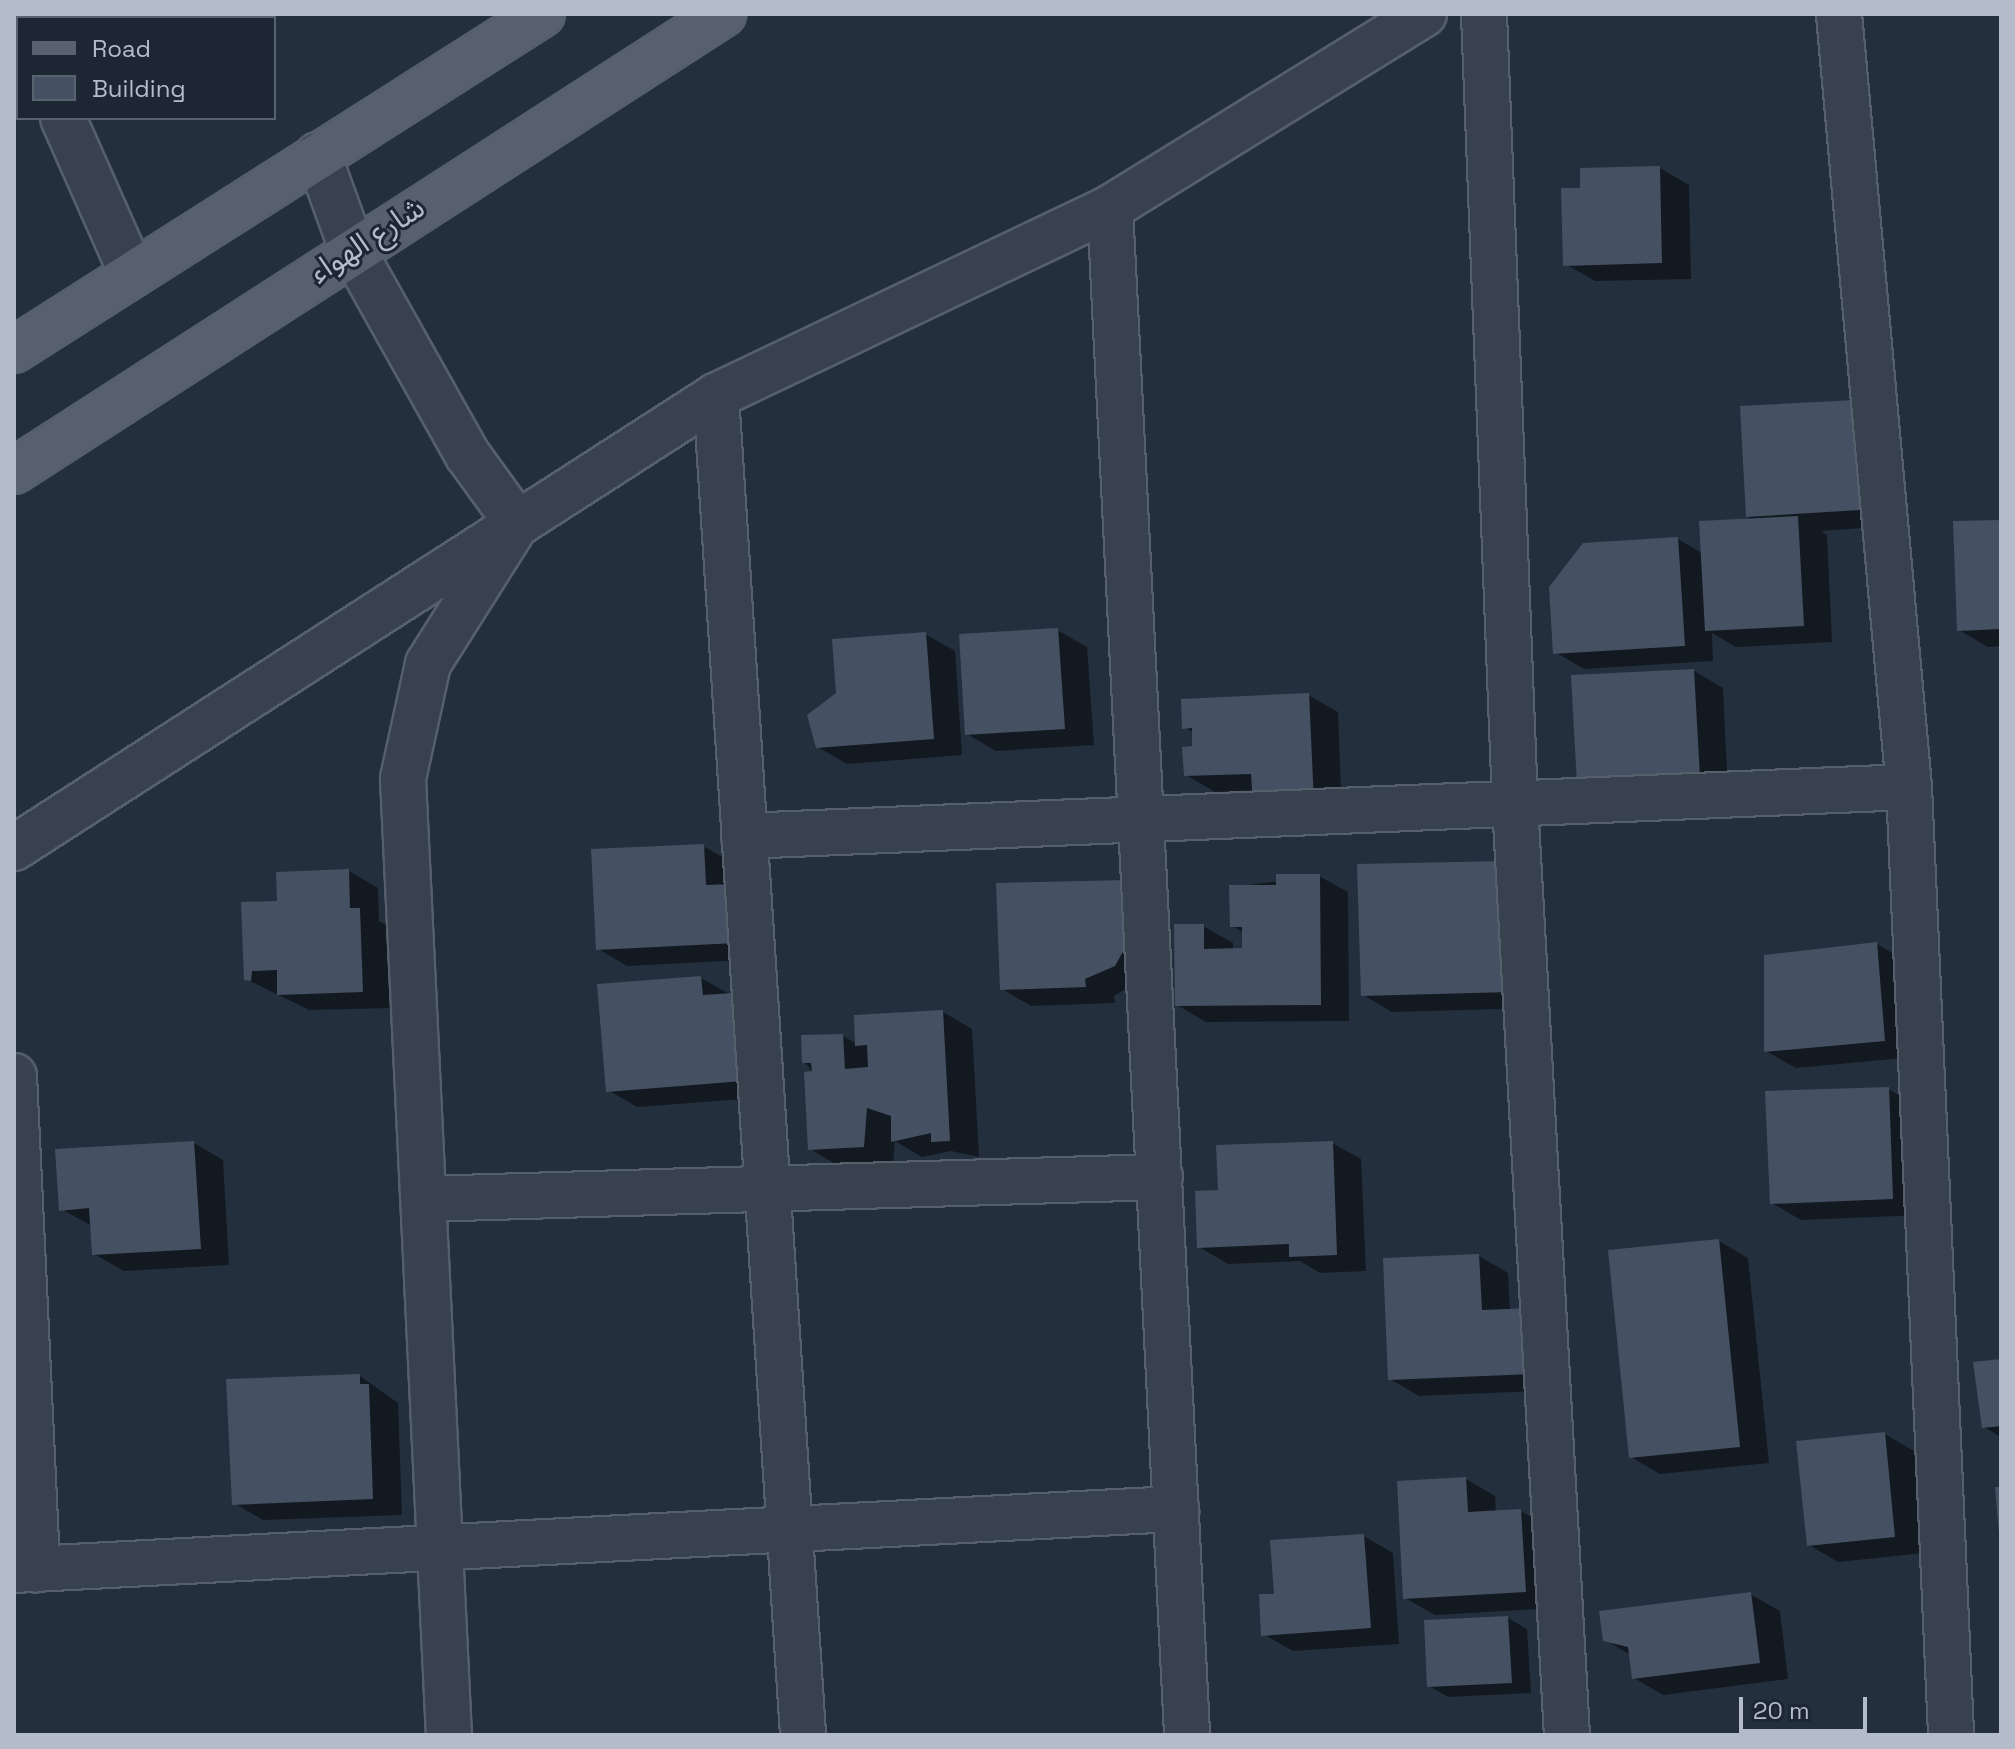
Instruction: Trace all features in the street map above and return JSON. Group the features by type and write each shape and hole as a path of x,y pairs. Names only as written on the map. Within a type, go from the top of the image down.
{"main road":[{"path":"14,350 542,14"},
{"name":"شارع الهواء","path":"14,471 352,249 723,14"}],"street":[{"path":"14,848 716,396 1110,208 1424,14"},
{"path":"1484,14 1515,803 1567,1735"},
{"path":"1839,14 1909,787 1951,1735"},
{"path":"64,120 132,274"},
{"path":"318,155 352,249 467,454 517,523"},
{"path":"1110,208 1146,819 1187,1735"},
{"path":"716,396 803,1735"},
{"path":"449,1735 403,779 428,664 517,523"},
{"path":"744,836 1909,787"},
{"path":"14,1076 25,1569 1176,1509"},
{"path":"424,1199 1160,1177"}],"building":[{"path":"1660,166 1662,263 1563,266 1561,188 1580,188 1580,168"},
{"path":"1854,400 1860,510 1746,517 1740,406"},
{"path":"1798,516 1804,626 1705,631 1699,521"},
{"path":"2001,520 2001,629 1957,631 1953,521"},
{"path":"1678,537 1685,646 1553,654 1549,587 1583,543"},
{"path":"1058,628 1065,729 965,735 959,634"},
{"path":"926,632 934,739 816,748 807,715 836,693 832,639"},
{"path":"1694,669 1700,778 1577,785 1571,675"},
{"path":"1309,693 1314,803 1253,805 1251,774 1184,776 1182,747 1192,746 1192,728 1182,729 1181,699"},
{"path":"704,844 706,885 734,884 736,943 596,950 591,849"},
{"path":"1507,861 1510,992 1361,996 1357,864"},
{"path":"349,869 350,908 360,908 363,992 277,995 277,970 252,971 251,981 244,980 241,902 277,901 276,872"},
{"path":"1276,874 1320,874 1321,1005 1175,1006 1174,924 1204,924 1204,949 1242,948 1242,927 1230,927 1229,885 1276,885"},
{"path":"1128,880 1126,946 1115,966 1085,979 1086,987 1000,990 996,883"},
{"path":"1877,942 1885,1041 1764,1052 1764,955"},
{"path":"701,976 703,995 748,992 755,1080 606,1092 597,984"},
{"path":"943,1010 950,1141 931,1142 931,1133 891,1142 891,1116 867,1108 864,1147 808,1150 804,1072 812,1071 811,1063 802,1063 801,1035 843,1034 845,1069 868,1067 867,1045 855,1046 854,1015"},
{"path":"1889,1087 1893,1199 1770,1204 1765,1091"},
{"path":"194,1141 201,1249 92,1255 89,1208 59,1211 55,1149"},
{"path":"1333,1141 1337,1255 1289,1257 1289,1244 1197,1248 1195,1191 1218,1190 1216,1145"},
{"path":"1719,1239 1740,1447 1629,1458 1608,1250"},
{"path":"1479,1254 1482,1310 1529,1308 1531,1374 1388,1380 1383,1258"},
{"path":"2001,1359 2001,1426 1982,1428 1973,1362"},
{"path":"360,1374 360,1384 369,1384 373,1499 232,1505 226,1379"},
{"path":"1885,1432 1895,1537 1807,1546 1796,1441"},
{"path":"1466,1477 1468,1512 1521,1509 1526,1592 1403,1599 1397,1481"},
{"path":"1995,1487 2001,1487 2001,1533 1999,1533"},
{"path":"1364,1534 1371,1628 1261,1636 1259,1594 1274,1594 1270,1540"},
{"path":"1751,1592 1760,1663 1632,1679 1628,1647 1603,1641 1599,1611"},
{"path":"1508,1616 1512,1683 1427,1687 1424,1620"}]}
